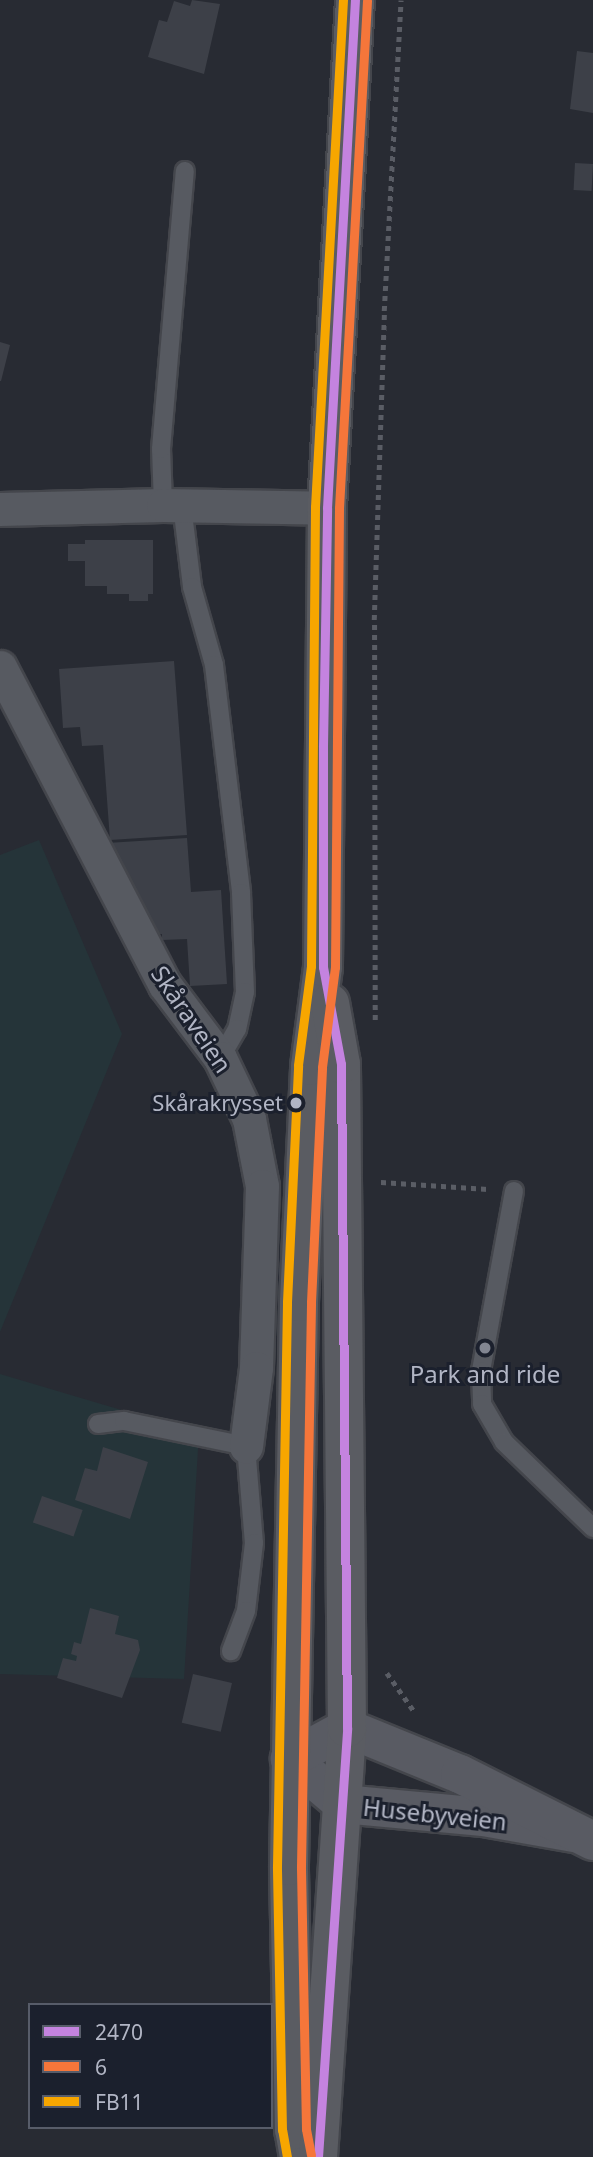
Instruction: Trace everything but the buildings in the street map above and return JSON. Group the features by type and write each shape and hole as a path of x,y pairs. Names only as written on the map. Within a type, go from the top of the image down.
{"highway":[{"path":"299,2157 294,2130 290,1759 299,1302 310,1066 323,967 327,508 355,0"},
{"path":"318,2157 346,1728 341,1064 323,967"}],"main road":[{"path":"290,1759 346,1728"},
{"name":"Husebyveien","path":"346,1728 460,1773 583,1837"},
{"name":"Husebyveien","path":"290,1759 343,1804 483,1817 583,1837"}],"street":[{"path":"0,509 173,505 327,508"},
{"name":"Skåraveien","path":"0,667 165,985 220,1058 249,1119 262,1186 256,1368 246,1446"}],"lane":[{"path":"185,171 161,449 192,587 214,665 241,893 245,992 237,1029 220,1058"},
{"path":"514,1191 481,1371 482,1404 504,1442 593,1528"},
{"path":"98,1424 124,1421 246,1446 254,1543 246,1611 231,1651"}],"path":[{"path":"375,1028 374,620 384,311 401,0"},
{"path":"380,1169 380,1194"},
{"path":"380,1182 514,1191"},
{"path":"386,1661 396,1692 422,1716"}],"shaded area":[{"path":"39,840 122,1034 0,1332 0,855"},
{"path":"0,1374 199,1433 184,1679 0,1674"}],"transit line":[{"name":"FB11","path":"287,2157 282,2130 277,1866 287,1302 298,1065 311,966 315,507 343,0"},
{"name":"2470","path":"318,2157 347,1728 341,1064 323,967 323,746 327,508 355,0"},
{"name":"6","path":"311,2155 306,2129 301,1866 311,1302 322,1067 335,967 339,508 367,1"}],"place":[{"name":"Skårakrysset","path":"296,1103"},
{"name":"Park and ride","path":"485,1348"}]}
